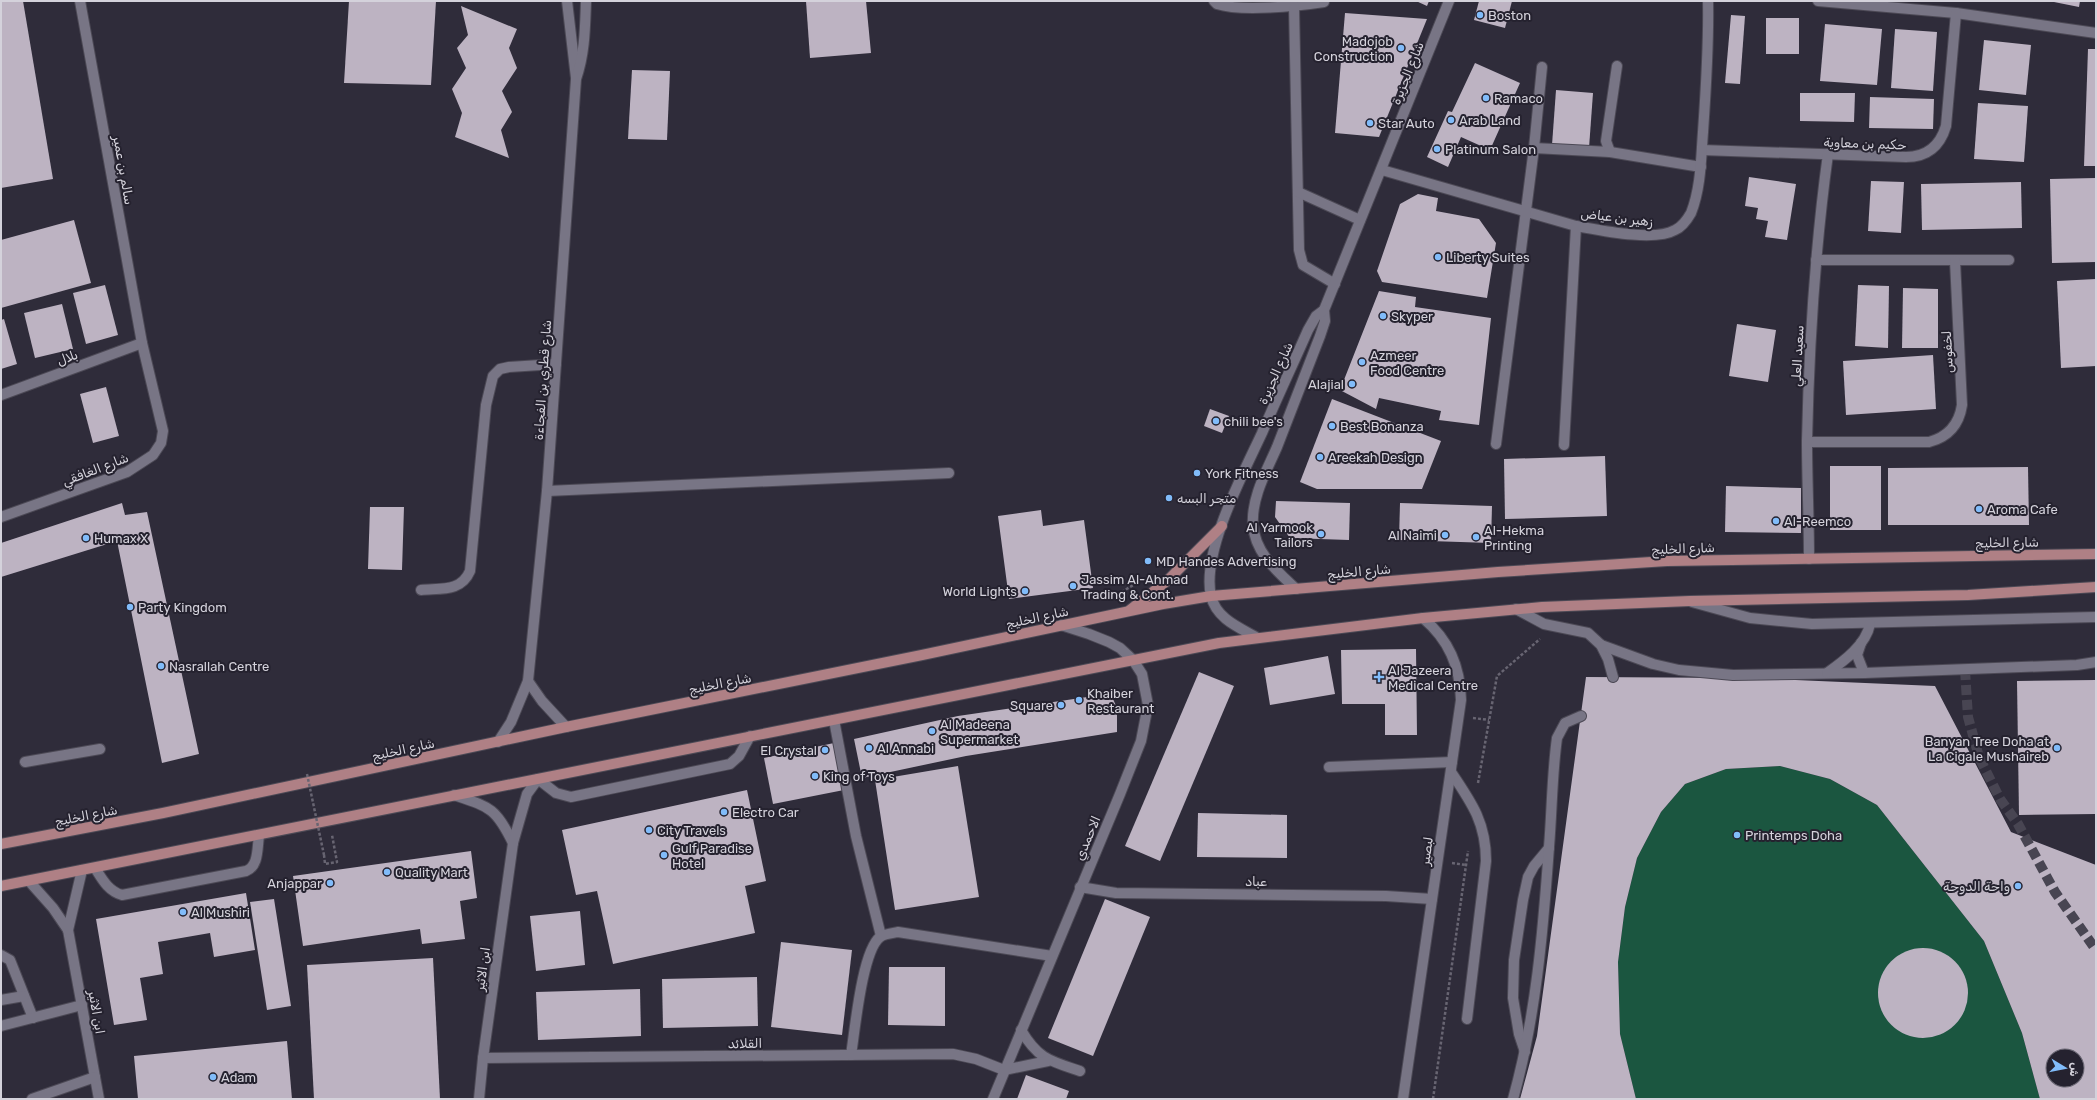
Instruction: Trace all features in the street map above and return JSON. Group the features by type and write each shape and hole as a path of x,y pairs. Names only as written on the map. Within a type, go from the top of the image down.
{"main road":[{"path":"1128,611 1168,580 1222,526"},
{"name":"شارع الخليج","path":"1,844 163,813 566,727 922,655 1128,611 1211,596 1582,565 1667,561 2096,554"},
{"path":"1,886 259,836 454,795 1133,660 1256,637 1516,609 1690,601 1968,595 2096,587"}],"street":[{"name":"سالم بن عمير","path":"80,1 142,343"},
{"path":"562,1 570,34"},
{"name":"شارع قطري بن الفجاءة","path":"498,742 514,715 528,681 547,490 576,79 567,1"},
{"name":"شارع قطري بن الفجاءة","path":"576,79 582,62 585,45 586,1"},
{"path":"1214,1 1217,4 1232,7 1294,6 1324,2"},
{"name":"شارع الجزيرة","path":"1211,596 1212,564 1222,526 1235,492 1308,330 1316,316 1324,310 1382,170 1449,1"},
{"name":"زهير بن عياض","path":"1382,170 1576,226 1627,233 1668,233 1682,226 1691,213 1702,150 1707,57 1708,1"},
{"path":"1818,1 1956,13 2096,33"},
{"path":"1294,6 1301,260 1303,266 1335,284"},
{"name":"حكيم بن معاوية","path":"1702,150 1914,157 1922,155 1935,147 1940,141 1946,126 1956,13"},
{"path":"1610,152 1606,141 1617,66"},
{"path":"1496,444 1524,212 1534,148 1542,67"},
{"path":"1534,148 1610,152 1700,167"},
{"name":"سعيد العلي","path":"1809,559 1807,442 1809,370 1816,260 1828,154"},
{"path":"1298,192 1360,220"},
{"path":"1564,445 1576,226"},
{"path":"1816,260 2009,260"},
{"name":"لخفوس","path":"1807,442 1929,442 1945,436 1952,430 1960,414 1962,401 1955,261"},
{"name":"شارع الجزيرة","path":"1296,589 1272,566 1262,553 1253,525 1254,509 1258,495 1326,321 1324,310"},
{"name":"بلال","path":"1,395 142,343"},
{"name":"شارع الغافقي","path":"1,517 127,472 153,455 161,443 163,431 142,343"},
{"path":"421,590 460,585 466,580 470,572 486,405 494,376 500,369 509,367 556,364"},
{"path":"547,490 950,473"},
{"path":"1211,596 1216,608 1224,618 1256,637"},
{"path":"1690,601 1720,611 1781,622 1812,624 1870,624 2096,617"},
{"path":"1516,609 1544,624 1588,633 1601,645 1608,659 1613,677"},
{"name":"لبصير","path":"1403,1099 1461,700 1459,674 1450,649 1442,637 1424,618"},
{"path":"1827,673 1861,642 1867,634 1870,624"},
{"name":"الاحمدي","path":"993,1099 1120,794 1145,724 1148,705 1146,688 1142,674 1133,660 1120,648 1109,642 1061,625"},
{"path":"1861,642 1857,655 1864,673"},
{"path":"1601,645 1653,664 1706,673 1733,675 1864,673 2077,665 2096,662"},
{"path":"528,681 542,701 566,727"},
{"path":"1513,1099 1525,1052 1538,973 1557,738 1560,730 1566,723 1572,718 1581,716"},
{"path":"834,720 856,836 881,936"},
{"path":"538,779 556,792 571,797 730,764 738,756 750,736"},
{"path":"25,762 100,749"},
{"path":"1329,767 1452,762"},
{"path":"1451,772 1478,814 1485,833 1486,847 1486,861 1467,1019"},
{"name":"ابن الاثير","path":"479,1099 483,1058 512,843 526,794 538,779"},
{"path":"454,795 482,804 495,812 503,823 512,843"},
{"path":"95,868 108,887 115,893 122,895 246,871 253,866 255,862 259,836"},
{"path":"1525,1052 1515,1016 1513,998 1514,960 1528,877 1534,866 1549,848"},
{"name":"ابن الاثير","path":"82,870 68,930 99,1099"},
{"name":"ابن الاثير","path":"29,881 45,898 68,930"},
{"name":"عباد","path":"1080,887 1116,893 1386,896 1432,899"},
{"path":"851,1055 865,973 873,945 881,936 898,932 1052,956"},
{"path":"1,955 10,960 33,1018"},
{"path":"1,1000 24,996"},
{"path":"1,1026 82,1005"},
{"path":"1022,1030 1032,1046 1048,1060 1080,1071"},
{"name":"القلائد","path":"483,1058 953,1054 976,1059 1004,1070"},
{"path":"1004,1070 1048,1060"},
{"path":"32,1099 95,1076"}],"path":[{"path":"307,774 326,864 337,862 329,821"}],"green space":[{"path":"1780,766 1830,779 1877,805 1984,941 2022,1033 2040,1099 1636,1099 1620,1034 1618,962 1625,907 1637,858 1661,812 1685,784 1726,769"}],"building":[{"path":"1,1 23,1 53,179 1,188"},
{"path":"349,1 436,1 431,85 344,83"},
{"path":"806,1 866,1 871,53 810,58"},
{"path":"1416,1 1429,1 1427,6"},
{"path":"1479,1 1512,1 1505,28 1474,20"},
{"path":"2049,1 2080,1 2079,7"},
{"path":"461,6 517,29 509,48 517,68 502,91 512,112 501,130 509,158 455,137 462,113 452,89 466,68 457,48 468,35"},
{"path":"1345,13 1427,19 1379,137 1335,133"},
{"path":"1731,15 1745,16 1740,84 1725,83"},
{"path":"1766,18 1799,18 1799,54 1766,54"},
{"path":"1825,24 1882,29 1877,85 1820,81"},
{"path":"1895,29 1937,32 1933,91 1891,88"},
{"path":"1984,40 2031,45 2026,95 1979,90"},
{"path":"2088,49 2096,49 2096,166 2084,166"},
{"name":"Ramaco","path":"1475,63 1520,83 1490,150 1461,137 1448,167 1427,157 1448,111 1452,112"},
{"path":"632,70 670,71 667,140 628,139"},
{"path":"1556,90 1593,93 1589,148 1552,145"},
{"path":"1800,93 1855,93 1854,122 1800,121"},
{"path":"1870,97 1934,99 1933,129 1869,128"},
{"path":"1978,103 2028,106 2024,162 1974,159"},
{"path":"1749,177 1796,184 1787,240 1765,237 1768,221 1756,219 1758,208 1745,206"},
{"path":"2096,178 2096,262 2052,263 2050,179"},
{"path":"1871,181 1904,182 1901,233 1868,231"},
{"path":"2021,182 2022,228 1922,230 1921,184"},
{"name":"Liberty Suites","path":"1418,194 1438,198 1436,211 1479,219 1496,243 1487,298 1382,282 1377,271 1400,204"},
{"path":"74,220 91,283 1,308 1,240"},
{"path":"2096,279 2096,366 2061,368 2057,281"},
{"path":"105,285 118,335 86,344 73,293"},
{"path":"1858,285 1889,286 1888,348 1855,346"},
{"path":"1903,288 1938,289 1938,348 1902,348"},
{"path":"1379,291 1416,297 1415,307 1491,318 1479,425 1439,420 1441,411 1379,398 1376,409 1340,390"},
{"path":"62,304 73,349 35,358 24,313"},
{"path":"4,319 17,364 1,369 1,320"},
{"path":"1737,324 1776,330 1768,382 1729,376"},
{"path":"1933,355 1936,409 1846,415 1843,361"},
{"path":"106,387 119,436 93,443 80,394"},
{"path":"1332,399 1441,441 1422,489 1317,489 1300,482"},
{"name":"chili bee's","path":"1210,409 1229,416 1222,433 1204,426"},
{"path":"1605,456 1607,516 1505,519 1504,459"},
{"path":"1830,466 1881,466 1881,530 1830,530"},
{"path":"2028,467 2029,525 1888,525 1888,468"},
{"path":"1726,486 1801,488 1801,533 1725,532"},
{"path":"1276,501 1350,503 1349,540 1290,538 1275,517"},
{"name":"Nasrallah Centre","path":"122,503 125,515 147,512 199,754 162,763 117,541 1,577 1,543"},
{"path":"1400,503 1492,506 1491,543 1399,540"},
{"path":"370,507 404,507 402,570 368,569"},
{"path":"1041,510 1043,526 1084,520 1093,588 1009,599 998,516"},
{"name":"Al Jazeera Medical Centre","path":"1416,649 1417,735 1385,735 1385,704 1342,704 1341,650"},
{"path":"1328,656 1335,694 1270,705 1264,668"},
{"path":"1199,672 1234,686 1160,861 1125,846"},
{"name":"واحة الدوحة","path":"1586,677 1750,678 1935,686 2011,832 2096,865 2096,1099 2040,1099 2022,1033 1984,941 1877,805 1830,779 1780,766 1726,769 1685,784 1661,812 1637,858 1625,907 1618,962 1620,1034 1636,1099 1520,1099 1537,1036"},
{"name":"Banyan Tree Doha at La Cigale Mushaireb","path":"2096,680 2096,814 2019,815 2017,681"},
{"path":"1101,695 1113,699 1117,708 1117,732 966,756 862,778 854,739 958,716"},
{"path":"834,743 844,790 773,804 764,758"},
{"path":"958,766 979,897 895,910 875,780"},
{"name":"Gulf Paradise Hotel","path":"747,790 766,881 745,886 755,933 613,964 597,891 576,895 562,830"},
{"path":"1198,813 1287,815 1287,858 1197,857"},
{"path":"471,851 477,898 460,901 465,939 422,944 420,929 303,946 293,876"},
{"path":"246,893 255,950 214,957 210,933 158,942 163,974 140,978 147,1020 114,1025 96,919"},
{"path":"274,899 291,1006 267,1010 250,902"},
{"path":"1105,899 1150,917 1093,1056 1048,1038"},
{"path":"580,911 585,965 536,971 530,916"},
{"path":"781,942 852,950 842,1035 771,1027"},
{"path":"1923,948 1940,952 1955,961 1964,976 1968,993 1964,1010 1955,1025 1940,1034 1923,1038 1906,1034 1891,1025 1882,1010 1878,993 1882,976 1891,961 1906,952"},
{"path":"433,958 440,1099 314,1099 307,965"},
{"path":"889,967 945,967 945,1026 888,1025"},
{"path":"757,977 758,1026 663,1028 662,979"},
{"path":"640,989 641,1036 538,1040 536,992"},
{"name":"Adam","path":"287,1041 292,1099 138,1099 134,1056"},
{"path":"1026,1075 1069,1091 1066,1099 1017,1099"}],"tunnel":[{"path":"1965,670 1968,717 1979,757 2000,799 2018,824 2055,892 2096,950"}],"place":[{"name":"Boston","path":"1480,15"},
{"name":"Madojob Construction","path":"1401,48"},
{"name":"Ramaco","path":"1486,98"},
{"name":"Arab Land","path":"1451,120"},
{"name":"Star Auto","path":"1370,123"},
{"name":"Platinum Salon","path":"1437,149"},
{"name":"Liberty Suites","path":"1438,257"},
{"name":"Skyper","path":"1383,316"},
{"name":"Azmeer Food Centre","path":"1362,362"},
{"name":"Alajial","path":"1352,384"},
{"name":"chili bee's","path":"1216,421"},
{"name":"Best Bonanza","path":"1332,426"},
{"name":"Areekah Design","path":"1320,457"},
{"name":"York Fitness","path":"1197,473"},
{"name":"متجر البسه","path":"1169,498"},
{"name":"Aroma Cafe","path":"1979,509"},
{"name":"Al-Reemco","path":"1776,521"},
{"name":"Al Yarmook Tailors","path":"1321,534"},
{"name":"Al Naimi","path":"1445,535"},
{"name":"Al-Hekma Printing","path":"1476,537"},
{"name":"Humax X","path":"86,538"},
{"name":"MD Handes Advertising","path":"1148,561"},
{"name":"Jassim Al-Ahmad Trading & Cont.","path":"1073,586"},
{"name":"World Lights","path":"1025,591"},
{"name":"Party Kingdom","path":"130,607"},
{"name":"Nasrallah Centre","path":"161,666"},
{"name":"Al Jazeera Medical Centre","path":"1379,677"},
{"name":"Khaiber Restaurant","path":"1079,700"},
{"name":"Square","path":"1061,705"},
{"name":"Al Madeena Supermarket","path":"932,731"},
{"name":"Al Annabi","path":"869,748"},
{"name":"Banyan Tree Doha at La Cigale Mushaireb","path":"2057,748"},
{"name":"El Crystal","path":"825,750"},
{"name":"King of Toys","path":"815,776"},
{"name":"Electro Car","path":"724,812"},
{"name":"City Travels","path":"649,830"},
{"name":"Printemps Doha","path":"1737,835"},
{"name":"Gulf Paradise Hotel","path":"664,855"},
{"name":"Quality Mart","path":"387,872"},
{"name":"Anjappar","path":"330,883"},
{"name":"واحة الدوحة","path":"2018,886"},
{"name":"Al Mushiri","path":"183,912"},
{"name":"Adam","path":"213,1077"}]}
